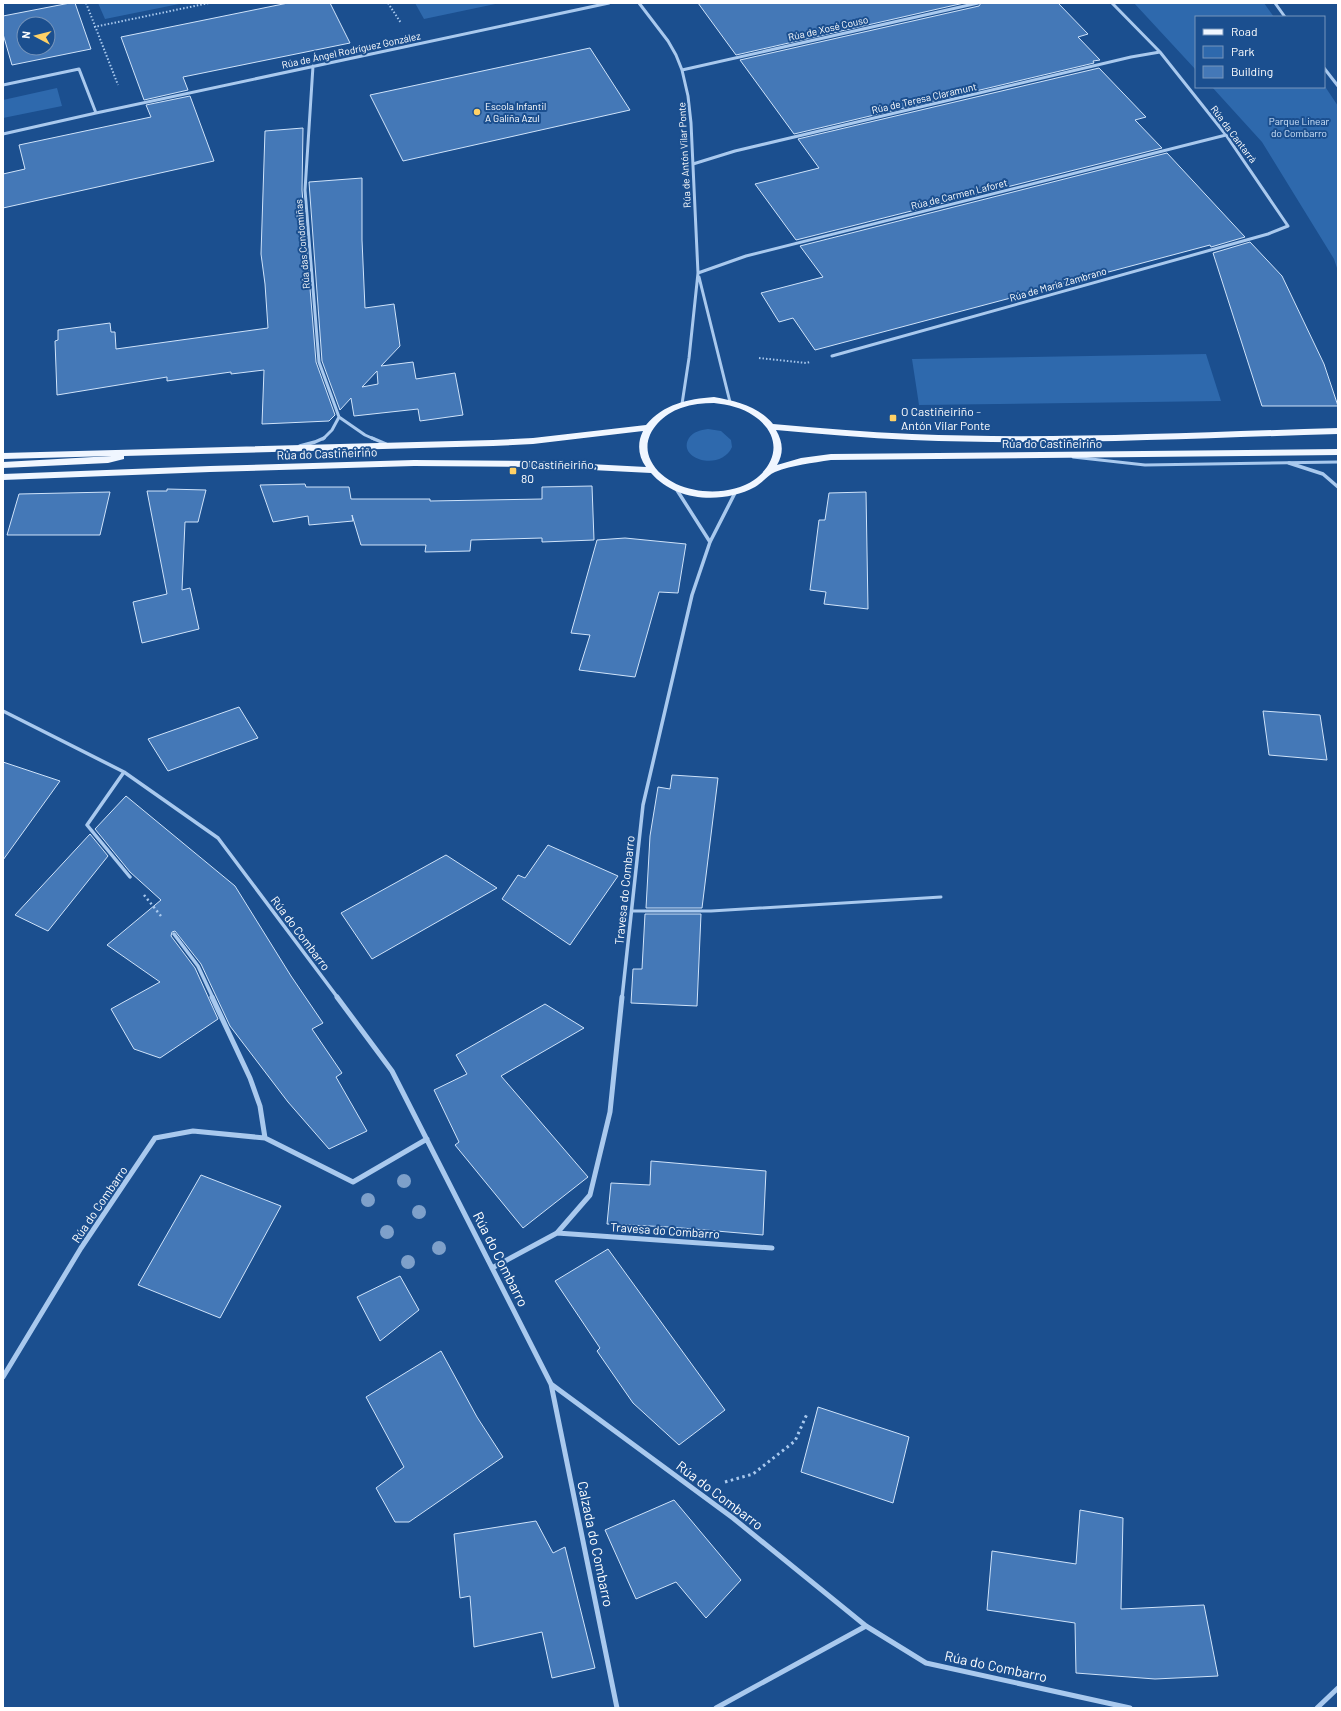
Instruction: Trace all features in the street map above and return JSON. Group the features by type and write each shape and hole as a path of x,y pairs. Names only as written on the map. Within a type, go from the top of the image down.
{"main road":[{"name":"Rúa do Castiñeiriño","path":"3,456 392,447 533,441 648,428 662,414 682,404 708,400 730,402 747,408 761,416 771,427 778,442 777,457 769,471 755,483 736,492 715,494 694,493 675,487 651,470 558,463 425,463 191,469 3,477"},
{"name":"Rúa do Castiñeiriño","path":"771,427 830,433 1008,439 1338,432"},
{"path":"648,428 643,442 644,456 651,470"},
{"path":"3,465 108,460 136,452"},
{"name":"Rúa do Castiñeiriño","path":"769,471 801,461 831,457 1060,456 1338,452"}],"street":[{"name":"Rúa de Ángel Rodríguez González","path":"3,134 609,3"},
{"name":"Rúa de Antón Vilar Ponte","path":"639,3 668,41 682,70 688,96 698,273 689,358 682,404"},
{"name":"Rúa de Xosé Couso","path":"682,70 978,3"},
{"name":"Rúa da Cantarrá","path":"1112,3 1160,52 1226,135 1288,226"},
{"path":"1275,3 1284,16"},
{"name":"Rúa de Teresa Claramunt","path":"693,164 735,151 1131,57 1160,52"},
{"name":"Rúa das Condomiñas","path":"313,66 305,190 319,362 339,418"},
{"path":"3,85 79,68 96,113"},
{"path":"1325,69 1338,86"},
{"name":"Rúa de Carmen Laforet","path":"698,273 746,256 1226,135"},
{"name":"Rúa de María Zambrano","path":"832,356 1268,234 1288,226"},
{"name":"Rúa de Antón Vilar Ponte","path":"698,273 730,402"},
{"path":"281,449 315,443 323,439 331,433 339,418 365,435 392,447"},
{"path":"1289,463 1323,474 1338,487"},
{"path":"675,487 710,542"},
{"name":"Travesa do Combarro","path":"492,1268 557,1232 590,1195 610,1112 643,806 692,595 710,542 736,492"},
{"name":"Rúa do Combarro","path":"3,711 124,772 218,838 392,1071 551,1384 733,1518 866,1626 926,1663 1130,1708"},
{"path":"124,772 87,826 130,877"},
{"path":"174,934 198,966 250,1078 260,1106 265,1138"},
{"name":"Rúa do Combarro","path":"3,1377 81,1248 155,1138 193,1131 265,1138 353,1182 427,1140"},
{"name":"Travesa do Combarro","path":"557,1232 772,1248"},
{"name":"Calzada do Combarro","path":"551,1384 617,1708"},
{"path":"716,1708 866,1626"},
{"path":"1317,1708 1338,1688"}],"lane":[{"path":"1060,456 1145,465 1338,462"},
{"path":"632,911 711,911 941,896"}],"path":[{"path":"86,3 94,27 119,88"},
{"path":"94,27 209,3"},
{"path":"388,3 402,26"},
{"path":"759,358 806,363 832,356"},
{"path":"130,877 174,934"},
{"path":"696,1491 753,1474 795,1441 807,1414"}],"green space":[{"path":"98,3 184,3 105,19"},
{"path":"415,3 500,3 424,19"},
{"path":"1134,3 1264,3 1273,16 1195,16 1195,69"},
{"name":"Parque Linear do Combarro","path":"1325,86 1338,106 1338,271 1334,259 1262,142 1213,88 1325,88"},
{"path":"57,88 62,106 3,118 3,100"},
{"path":"1206,354 1221,401 919,405 912,359"},
{"path":"708,429 721,431 731,440 732,447 726,455 719,459 710,461 694,457 689,452 687,445 689,438 693,434"}],"building":[{"path":"75,3 91,49 12,65 3,34 3,16"},
{"path":"288,3 330,3 350,43 183,77 188,90 144,100 121,37"},
{"path":"698,3 964,3 736,55"},
{"path":"981,3 1058,3 1088,34 1078,37 1100,60 1093,61 1094,63 794,134 740,60 979,6"},
{"path":"590,48 630,110 403,161 370,95"},
{"path":"1099,68 1146,117 1135,120 1162,148 796,240 755,184 819,168 798,139"},
{"path":"190,96 214,161 3,208 3,174 25,169 19,145 151,117 146,105"},
{"path":"303,128 302,190 316,362 335,415 329,421 262,424 264,370 231,374 231,372 167,381 167,377 57,395 55,341 58,340 58,330 110,323 111,332 115,332 116,349 268,328 261,254 265,131"},
{"path":"1167,153 1245,237 815,350 793,318 779,322 761,293 823,277 800,246"},
{"path":"362,178 362,240 365,308 394,304 400,346 381,366 413,362 416,379 455,373 463,415 420,421 418,409 354,416 351,398 340,410 322,361 309,182","holes":["377,371 378,384 362,387"]},
{"path":"1250,242 1282,276 1324,364 1338,406 1262,406 1213,253"},
{"path":"305,484 306,487 349,487 351,499 430,499 430,501 542,499 542,487 592,486 594,540 542,542 542,538 471,540 470,551 425,552 426,545 361,545 352,515 353,521 309,525 308,516 273,522 260,485"},
{"path":"167,489 206,490 198,522 185,522 182,590 190,588 199,629 142,643 133,602 167,594 147,491 167,491"},
{"path":"110,492 100,535 7,535 19,494"},
{"path":"866,492 868,609 824,604 826,592 810,590 819,520 825,520 829,493"},
{"path":"625,538 686,544 678,593 659,592 635,677 579,670 590,635 571,633 597,540"},
{"path":"239,707 258,738 168,771 148,739"},
{"path":"1263,711 1320,715 1327,760 1269,755"},
{"path":"3,762 60,781 3,860"},
{"path":"672,775 718,778 702,908 646,908 650,836 658,787 670,789"},
{"path":"126,796 235,886 291,976 323,1023 312,1029 342,1073 336,1077 367,1131 329,1149 288,1102 230,1026 201,964 175,931 172,932 171,936 195,968 218,1019 160,1058 134,1049 111,1009 160,982 107,945 161,900 130,872 95,829"},
{"path":"90,834 108,856 48,931 15,915"},
{"path":"548,845 618,876 570,945 502,899 518,875 525,878"},
{"path":"446,855 497,888 372,959 341,913"},
{"path":"645,914 701,914 697,1006 631,1003 633,969 642,969"},
{"path":"545,1004 584,1028 501,1076 588,1177 523,1228 455,1145 459,1142 434,1090 467,1074 456,1055"},
{"path":"651,1161 766,1171 763,1235 670,1227 607,1224 611,1183 650,1185"},
{"path":"201,1175 281,1206 220,1318 138,1285"},
{"path":"608,1249 725,1410 679,1445 633,1403 597,1351 600,1348 555,1281"},
{"path":"400,1276 419,1310 380,1341 357,1297"},
{"path":"441,1351 477,1417 503,1457 409,1522 395,1522 376,1488 404,1467 366,1397"},
{"path":"818,1407 909,1437 893,1503 801,1472"},
{"path":"674,1500 741,1580 706,1618 676,1582 636,1599 605,1530"},
{"path":"1080,1510 1123,1518 1121,1609 1204,1605 1218,1676 1155,1679 1076,1673 1075,1623 987,1610 992,1551 1076,1564"},
{"path":"536,1521 553,1553 565,1547 595,1668 552,1678 542,1632 474,1647 470,1596 460,1598 454,1534"}],"place":[{"name":"Escola Infantil A Galiña Azul","path":"477,112"},
{"name":"O Castiñeiriño - Antón Vilar Ponte","path":"893,418"},
{"name":"O Castiñeiriño, 80","path":"513,471"}]}
